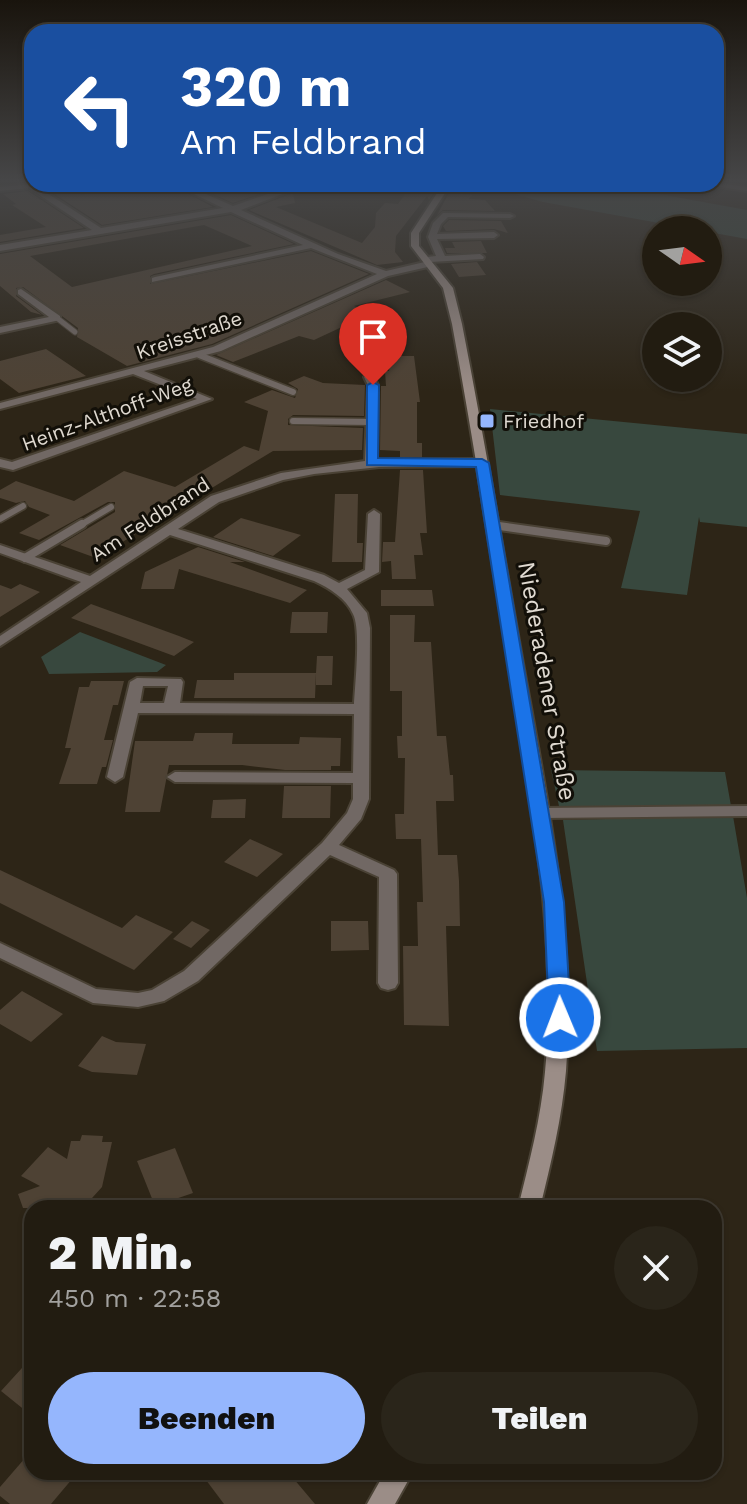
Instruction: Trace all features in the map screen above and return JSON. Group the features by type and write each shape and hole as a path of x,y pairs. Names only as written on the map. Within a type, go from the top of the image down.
{"street":[{"path":"155,280 290,250"},
{"path":"326,250 385,274"},
{"name":"Niederadener Straße","path":"420,250 431,260 448,288 453,304 541,813 558,947 560,1038 549,1131 531,1200"},
{"path":"431,250 431,260"},
{"name":"Kreisstraße","path":"0,406 199,355 385,274 431,260 480,257"},
{"path":"21,292 57,318"},
{"path":"0,330 57,318"},
{"name":"Heinz-Althoff-Weg","path":"0,463 13,466 207,399 137,372"},
{"path":"369,377 373,385 371,462"},
{"path":"0,393 13,403"},
{"name":"Am Feldbrand","path":"0,642 215,499 247,485 324,466 371,462 482,463"},
{"path":"339,588 372,572 374,514"},
{"path":"0,950 93,996 138,1000 157,996 191,976 328,847 355,815 361,799 363,628 360,613 339,588 319,578 168,530"},
{"name":"Am Feldbrand","path":"0,549 90,581"},
{"path":"115,777 137,682 176,682 171,708"},
{"path":"131,708 362,709"},
{"path":"175,777 361,778"},
{"path":"328,847 388,874 388,983"},
{"path":"380,1504 395,1480"}],"lane":[{"path":"57,318 75,332"},
{"path":"199,355 293,392"},
{"path":"293,421 371,422"},
{"path":"0,519 23,506"},
{"path":"25,558 111,507"},
{"path":"492,525 606,541"},
{"path":"541,813 747,811"}],"green space":[{"path":"490,409 747,434 747,527 700,522 699,517 687,595 621,588 640,511 500,495"},
{"path":"80,632 166,665 157,672 49,674 41,657"},
{"path":"551,770 725,772 731,806 559,806"},
{"path":"733,816 747,898 747,1048 597,1051 563,820"}],"building":[{"path":"23,250 63,250 30,256 72,287 234,250 265,250 154,274 150,276 150,284 311,251 369,274 212,344 127,366 77,337 78,328 23,287 16,288 16,296 42,315 31,312 0,286 0,254"},
{"path":"343,250 395,250 403,262 377,265"},
{"path":"446,250 486,250 487,253 447,253"},
{"path":"477,262 486,275 459,277 451,264"},
{"path":"386,280 410,292 354,306 374,312 314,340 299,336 233,362 216,355"},
{"path":"46,349 86,376 19,393 0,379 0,361"},
{"path":"391,356 414,356 420,402 417,402 417,443 422,443 422,457 400,457 400,451 380,450 381,386 386,386 385,371 389,371"},
{"path":"304,376 323,383 365,385 364,416 293,415 288,419 288,425 363,428 362,450 273,451 96,558 60,545 115,512 115,502 108,502 39,540 19,533 50,515 29,507 25,501 16,503 0,498 0,490 16,481 74,501 124,471 175,487 244,446 259,451 268,411 244,402 272,390 295,398 298,389 288,383"},
{"path":"400,470 423,470 427,533 420,533 423,555 414,555 416,579 392,579 391,561 382,562 383,542 395,542"},
{"path":"335,494 358,494 357,543 363,543 362,562 332,562"},
{"path":"241,518 301,535 273,556 213,537"},
{"path":"198,547 245,562 230,562 307,590 290,603 179,569 174,589 141,589 145,572"},
{"path":"20,584 40,592 0,617 0,585 11,589"},
{"path":"381,590 432,590 434,606 381,606"},
{"path":"91,604 194,642 174,656 71,618"},
{"path":"292,612 328,612 327,633 290,633"},
{"path":"390,615 415,615 414,642 431,642 437,736 446,736 450,775 453,775 454,801 436,801 438,855 457,855 459,881 460,926 446,926 449,1026 404,1025 403,946 418,946 417,902 423,902 421,839 396,839 395,814 404,814 405,758 398,758 397,736 402,736 402,691 390,691"},
{"path":"317,656 333,656 332,685 316,685"},
{"path":"234,673 316,673 315,698 194,698 197,680 234,680"},
{"path":"91,681 124,681 118,705 113,705 104,740 113,740 106,767 102,767 97,784 59,784 71,748 65,748 79,687 89,687"},
{"path":"195,733 233,733 232,744 299,744 300,737 341,738 340,766 331,766 331,770 285,770 242,765 169,765 160,812 125,812 135,741 193,741"},
{"path":"284,786 331,786 330,818 282,818"},
{"path":"246,799 245,818 211,818 213,800"},
{"path":"250,839 283,854 257,877 224,862"},
{"path":"0,870 122,928 136,915 173,932 134,970 0,903"},
{"path":"192,921 210,930 191,948 173,939"},
{"path":"331,921 368,921 369,950 331,951"},
{"path":"22,991 63,1014 31,1042 0,1024 0,1010"},
{"path":"102,1036 116,1042 146,1044 137,1075 92,1072 78,1066"},
{"path":"82,1135 103,1136 102,1142 112,1142 102,1187 90,1200 24,1200 23,1208 18,1194 40,1186 21,1176 48,1147 67,1159 71,1141 80,1141"},
{"path":"175,1148 193,1193 173,1200 153,1200 137,1161"},
{"path":"24,1366 24,1410 1,1391"},
{"path":"24,1459 24,1480 71,1480 51,1504 10,1504 0,1496 0,1487"},
{"path":"206,1480 295,1480 315,1504 224,1504"}],"place":[{"name":"Friedhof","path":"487,421"}],"route":[{"path":"373,385 371,462 482,463 554,902 560,1018"}]}
